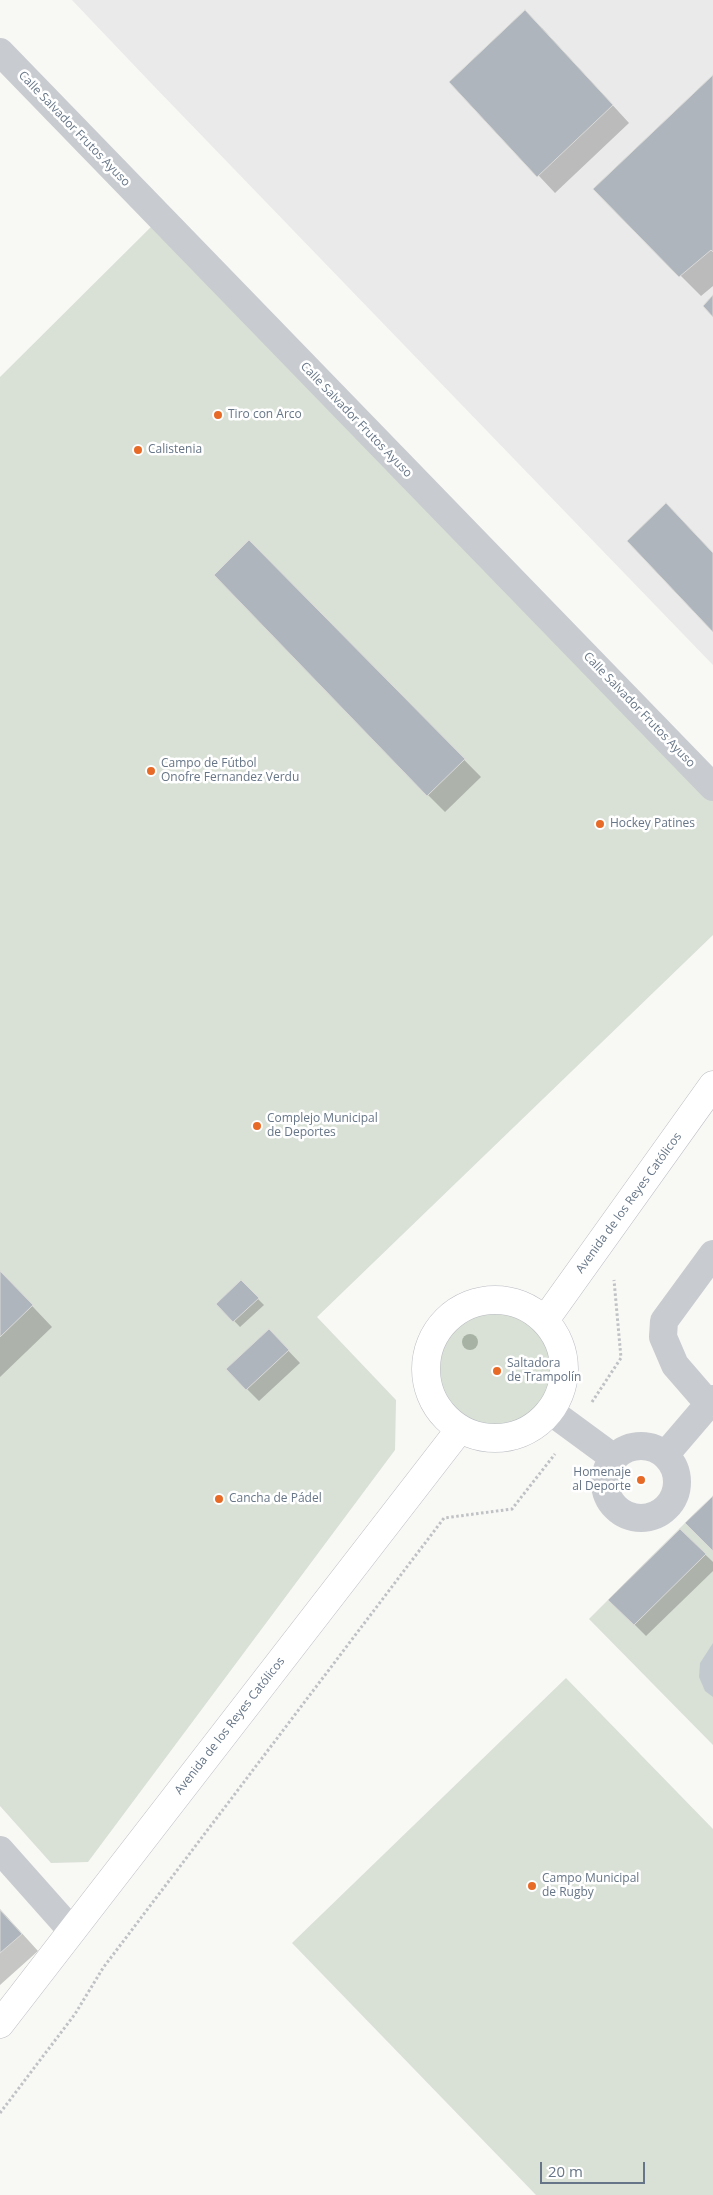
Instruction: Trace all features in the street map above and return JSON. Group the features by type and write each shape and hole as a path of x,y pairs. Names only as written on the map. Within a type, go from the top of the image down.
{"main road":[{"name":"Avenida de los Reyes Católicos","path":"544,1320 713,1085"},
{"path":"492,1299 515,1302 536,1313 556,1336 563,1355 564,1375 559,1394 550,1411 535,1425 518,1434 498,1438 479,1436 460,1429 446,1419 436,1405 427,1383 426,1359 434,1336 448,1318 468,1305 492,1299"},
{"name":"Avenida de los Reyes Católicos","path":"0,2024 460,1429"}],"street":[{"name":"Calle Salvador Frutos Ayuso","path":"0,52 713,787"},
{"path":"666,1454 711,1401 675,1365 663,1337 664,1321 713,1254"},
{"path":"550,1411 614,1458"},
{"path":"645,1445 666,1454 673,1464 678,1486 668,1507 658,1514 646,1518 633,1517 622,1512 612,1504 607,1493 605,1481 607,1469 614,1458 623,1450 645,1445"},
{"path":"0,1850 72,1931"}],"path":[{"path":"0,2113 75,2014 103,1968 444,1518 512,1509 574,1429 622,1358 613,1276"}],"shaded area":[{"path":"72,0 713,0 713,665 151,83"},
{"name":"Complejo Municipal de Deportes","path":"160,218 713,787 713,935 317,1317 396,1400 395,1450 88,1862 51,1863 0,1806 0,377"},
{"path":"494,1307 518,1312 538,1325 551,1345 556,1369 551,1393 538,1413 518,1426 494,1431 470,1426 450,1413 437,1393 432,1369 437,1345 450,1325 470,1312"},
{"path":"685,1523 713,1551 713,1745 589,1619"},
{"path":"713,1643 713,1697 705,1691 699,1677 700,1663"},
{"name":"Campo Municipal de Rugby","path":"566,1678 713,1829 713,2195 536,2195 292,1943"}],"building":[{"path":"525,10 613,105 537,177 449,82"},
{"path":"713,75 713,252 711,250 679,277 593,189"},
{"path":"713,295 713,317 703,306"},
{"path":"666,503 713,553 713,632 627,541"},
{"path":"249,540 465,759 427,796 214,575"},
{"path":"0,1271 33,1305 0,1337"},
{"path":"241,1280 259,1298 233,1322 216,1304"},
{"path":"269,1329 289,1350 246,1390 226,1369"},
{"path":"713,1496 713,1551 685,1523"},
{"path":"680,1529 706,1554 634,1625 608,1600"},
{"path":"0,1910 22,1934 0,1953"}],"place":[{"name":"Tiro con Arco","path":"218,415"},
{"name":"Calistenia","path":"138,450"},
{"name":"Campo de Fútbol Onofre Fernandez Verdu","path":"151,771"},
{"name":"Hockey Patines","path":"600,824"},
{"name":"Complejo Municipal de Deportes","path":"257,1126"},
{"name":"Saltadora de Trampolín","path":"497,1371"},
{"name":"Homenaje al Deporte","path":"641,1480"},
{"name":"Cancha de Pádel","path":"219,1499"},
{"name":"Campo Municipal de Rugby","path":"532,1886"}]}
